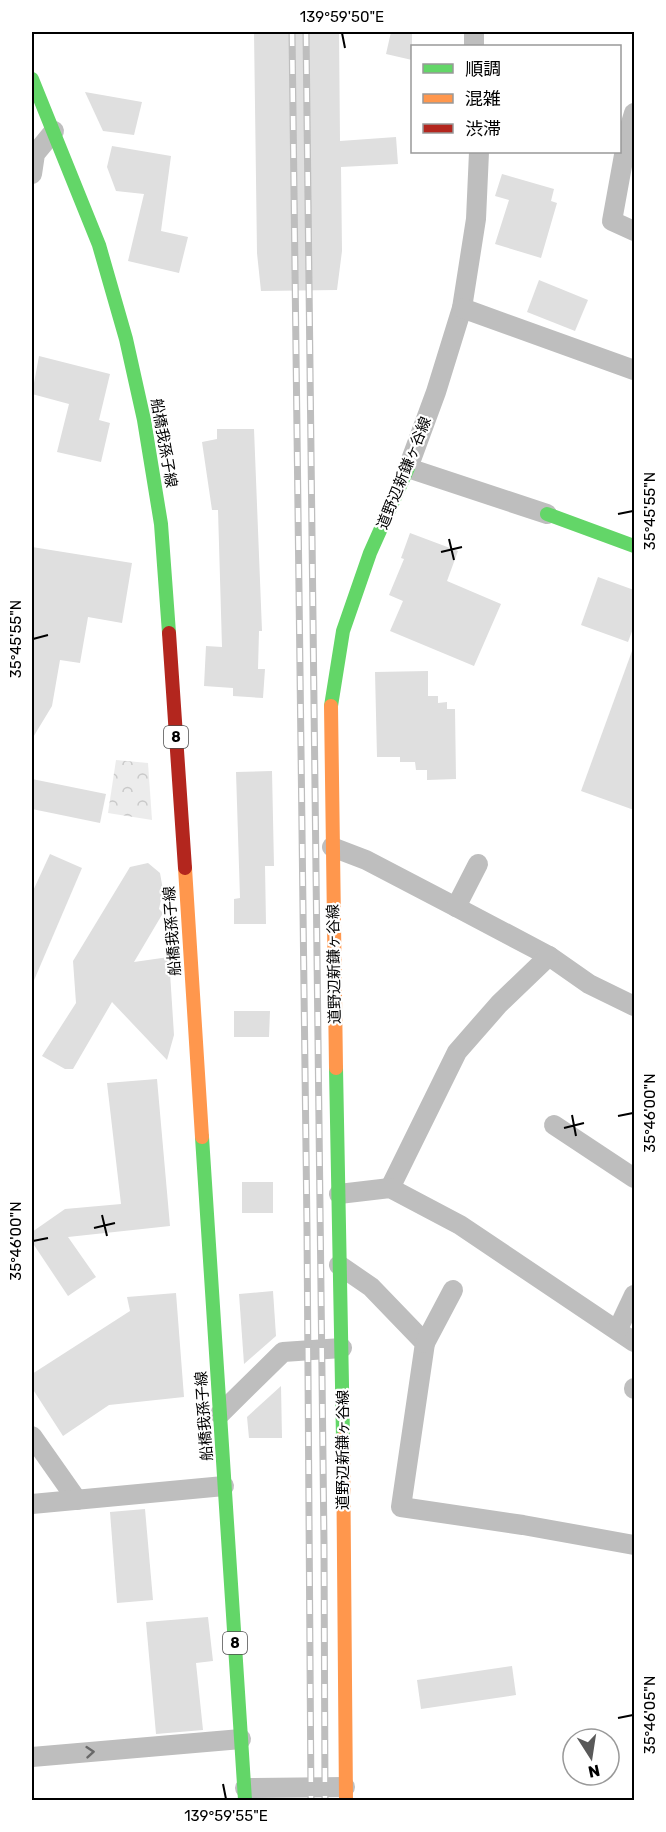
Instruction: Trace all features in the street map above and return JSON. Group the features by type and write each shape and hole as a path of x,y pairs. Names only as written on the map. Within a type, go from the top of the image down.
{"main road":[{"name":"船橋我孫子線","path":"32,79 86,210 108,272 144,420 161,524 245,1794"},
{"name":"道野辺新鎌ヶ谷線","path":"345,1794 342,1348 331,704 343,631 370,554 408,468"},
{"path":"547,514 634,546"}],"street":[{"path":"634,112 612,221 634,231"},
{"path":"32,174 35,154 54,131"},
{"name":"道野辺新鎌ヶ谷線","path":"408,468 436,392 462,308 476,219 479,153"},
{"path":"462,308 634,370"},
{"path":"408,468 547,514"},
{"path":"332,847 366,860 456,907 549,956 590,984 634,1006"},
{"path":"456,907 478,864"},
{"path":"390,1188 457,1052 499,1004 549,956"},
{"path":"554,1125 634,1178"},
{"path":"339,1194 390,1188 460,1225 618,1329 634,1342"},
{"path":"339,1265 370,1287 425,1343"},
{"path":"453,1290 425,1343 401,1507 634,1545"},
{"path":"618,1329 634,1295"},
{"path":"220,1414 283,1352 342,1348"},
{"path":"32,1436 77,1500"},
{"path":"32,1504 225,1486"},
{"path":"32,1757 241,1739"},
{"path":"245,1794 345,1794"}],"green space":[{"path":"116,760 148,763 152,820 108,813"}],"building":[{"path":"254,32 339,32 340,141 396,137 398,164 341,167 342,251 337,290 261,291 257,253"},
{"path":"391,32 412,32 411,60 386,54"},
{"path":"85,92 142,102 134,135 103,131"},
{"path":"112,146 171,156 161,231 188,237 179,273 128,261 144,194 116,191 107,167"},
{"path":"502,174 554,189 551,201 557,203 541,258 495,244 509,200 495,196"},
{"path":"539,280 588,300 575,331 527,312"},
{"path":"39,356 110,374 99,420 110,423 101,462 57,452 69,404 32,394"},
{"path":"217,429 254,429 262,631 259,631 258,669 265,669 263,698 233,696 233,688 204,686 206,646 222,647 218,510 212,510 202,442 217,439"},
{"path":"410,533 458,551 447,581 501,604 474,666 390,631 403,601 389,595 404,559 401,558"},
{"path":"32,547 132,563 122,623 88,617 80,663 60,660 52,706 32,739"},
{"path":"598,577 634,590 634,626 628,642 581,625"},
{"path":"632,651 634,651 634,810 581,791"},
{"path":"428,671 428,696 438,696 438,703 447,702 447,709 455,709 456,779 427,780 427,770 416,770 415,762 400,762 400,757 377,757 375,672"},
{"path":"272,771 274,866 265,866 266,924 234,924 234,899 240,898 236,772"},
{"path":"32,779 106,794 100,823 32,809"},
{"path":"50,854 82,868 32,985 32,893"},
{"path":"148,863 160,873 163,890 159,909 163,913 134,962 169,957 174,1035 167,1060 112,1002 73,1069 65,1069 42,1056 76,1003 73,961 130,867"},
{"path":"234,1011 270,1011 269,1037 234,1037"},
{"path":"157,1079 170,1226 68,1237 96,1277 68,1296 32,1242 32,1232 65,1209 121,1204 107,1083"},
{"path":"242,1182 273,1182 273,1213 242,1213"},
{"path":"273,1291 276,1336 244,1364 239,1294"},
{"path":"176,1293 184,1397 109,1405 63,1436 32,1388 32,1374 130,1311 127,1297"},
{"path":"281,1386 282,1438 249,1438 247,1417"},
{"path":"145,1509 153,1600 117,1603 110,1512"},
{"path":"208,1617 213,1661 196,1663 203,1730 156,1734 146,1622"},
{"path":"512,1666 516,1695 421,1709 417,1680"}],"railway":[{"path":"292,32 307,1229 311,1800"},
{"path":"306,32 325,1800"}],"traffic: fast":[{"path":"32,79 99,245 126,339 144,420 161,524 169,633"},
{"path":"331,706 343,631 370,553 408,468"},
{"path":"547,514 634,546"},
{"path":"336,1068 343,1438"},
{"path":"202,1137 245,1800"}],"traffic: slow":[{"path":"331,706 336,1068"},
{"path":"185,868 202,1137"},
{"path":"343,1438 346,1800"}],"traffic: jam":[{"path":"169,633 185,868"}]}
